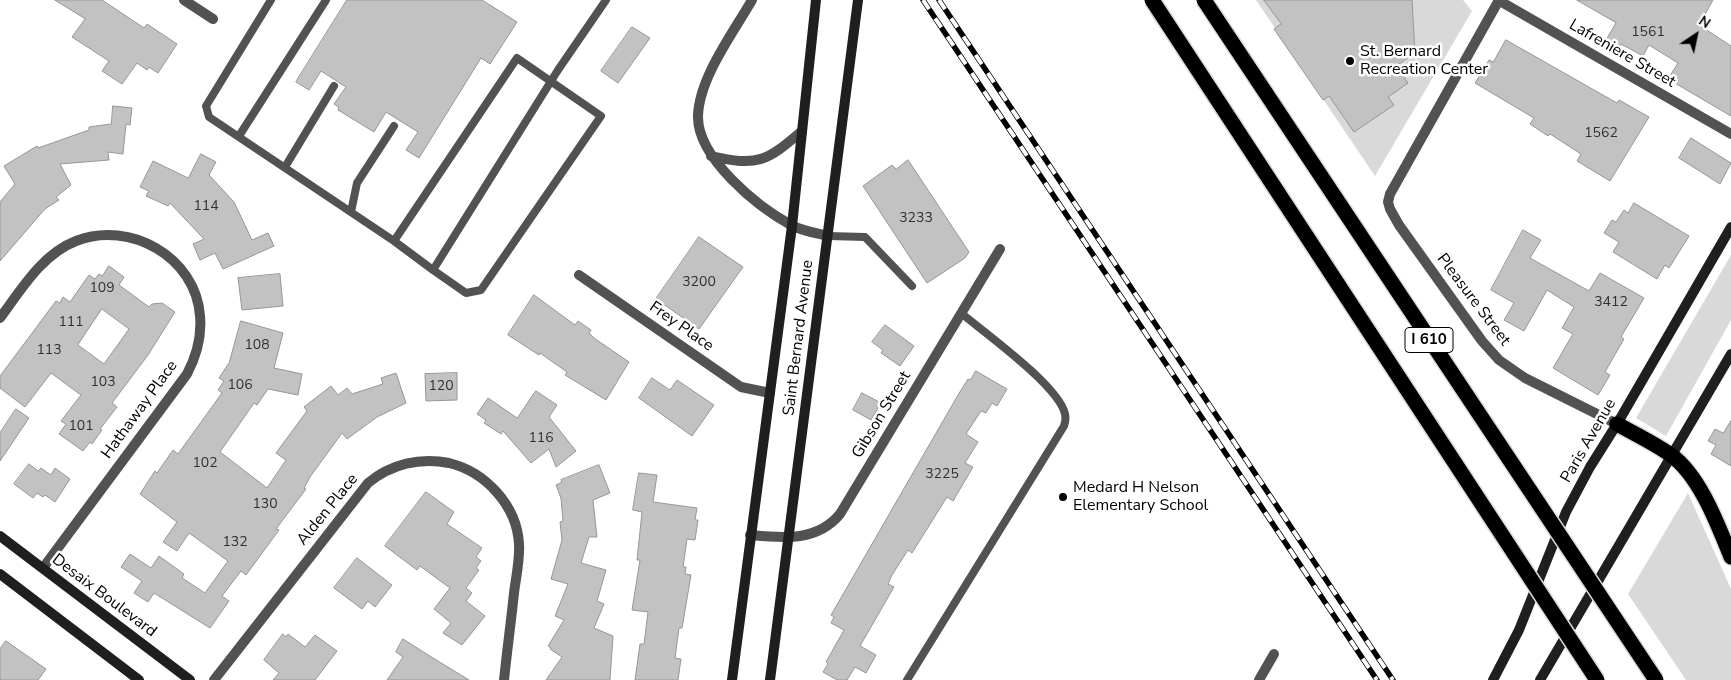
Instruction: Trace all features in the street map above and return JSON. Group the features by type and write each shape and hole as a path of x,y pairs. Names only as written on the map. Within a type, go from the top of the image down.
{"highway":[{"name":"I 610","path":"1152,0 1597,680"},
{"name":"I 610","path":"1204,0 1656,680"},
{"path":"1617,424 1672,456 1705,496 1731,557"}],"street":[{"path":"184,0 213,19"},
{"path":"752,0 708,77 701,98 698,116 700,131 711,156 734,180 760,202 792,226 828,236"},
{"name":"Saint Bernard Avenue","path":"732,680 792,226 816,0"},
{"name":"Saint Bernard Avenue","path":"770,680 858,0"},
{"name":"Lafreniere Street","path":"1499,0 1731,134"},
{"name":"Pleasure Street","path":"1499,0 1390,194 1388,202 1399,225 1482,342 1499,360 1524,378 1617,424"},
{"path":"711,156 735,162 767,159 802,131"},
{"name":"Paris Avenue","path":"1493,680 1520,630 1566,512 1590,467 1731,227"},
{"name":"Hathaway Place","path":"0,318 24,285 56,252 76,240 92,236 115,235 146,242 172,259 191,284 200,314 199,345 187,374 43,568"},
{"name":"Gibson Street","path":"750,535 788,538 822,531 840,514 1000,249"},
{"name":"Frey Place","path":"579,275 740,387 770,394"},
{"path":"1540,680 1731,354"},
{"name":"Alden Place","path":"214,680 368,483 394,467 409,462 432,461 455,465 482,479 499,495 514,522 519,545 504,680"},
{"name":"Desaix Boulevard","path":"0,536 190,680"},
{"path":"0,574 139,680"},
{"path":"1259,680 1274,654"}],"lane":[{"path":"271,0 206,106 209,117 394,241 466,293 481,290 601,116 516,58 394,241"},
{"path":"239,136 326,0"},
{"path":"433,270 551,82 606,0"},
{"path":"284,167 334,86"},
{"path":"351,212 358,184 394,126"},
{"path":"828,236 865,237 912,286"},
{"path":"907,680 1064,426 1066,415 1056,398 1031,372 961,313"}],"shaded area":[{"name":"St. Bernard Recreation Center","path":"1256,0 1463,0 1472,11 1375,176"},
{"path":"1731,255 1731,320 1666,436 1636,418"},
{"path":"1688,493 1731,589 1731,680 1686,680 1628,594"}],"building":[{"path":"55,0 102,0 144,28 147,24 177,44 158,73 149,67 147,70 137,63 122,84 102,71 109,61 72,37 85,19"},
{"path":"347,0 482,0 517,22 490,64 481,58 419,158 406,150 418,132 386,112 374,132 338,110 339,107 334,104 346,87 321,71 309,90 296,82"},
{"name":"St. Bernard Recreation Center","path":"1264,0 1412,0 1415,53 1396,66 1408,83 1388,97 1394,105 1354,132 1329,96 1323,100 1274,29 1281,24"},
{"path":"1577,0 1713,0 1699,25 1731,46 1731,116 1668,79 1678,63 1649,45 1643,56 1621,44 1620,47 1606,40 1616,23"},
{"path":"632,27 650,38 618,83 601,71"},
{"path":"1506,40 1617,103 1619,100 1649,117 1610,181 1577,161 1581,154 1550,134 1548,136 1530,124 1534,118 1475,83 1489,60 1493,62"},
{"path":"113,106 132,108 130,125 126,124 123,154 108,152 109,160 60,164 71,185 56,197 59,200 45,209 0,261 0,202 15,184 4,166 37,146 38,148 89,130 89,127 111,124"},
{"path":"1691,138 1731,163 1720,184 1679,158"},
{"path":"201,154 216,162 209,175 234,202 252,240 268,233 274,246 223,269 215,253 200,260 193,244 204,239 170,203 168,206 146,196 149,191 140,187 153,161 188,178"},
{"path":"908,160 969,252 965,258 927,283 863,186 892,165 896,169"},
{"path":"1634,203 1689,236 1669,268 1665,265 1657,279 1613,252 1619,242 1604,233 1612,220 1616,222 1624,210 1628,213"},
{"path":"1523,230 1541,240 1530,258 1589,291 1600,273 1644,298 1621,337 1624,339 1605,372 1610,375 1598,395 1553,368 1573,334 1562,328 1574,307 1547,290 1524,331 1504,320 1514,303 1491,290"},
{"path":"699,237 743,267 699,329 656,299"},
{"path":"109,266 124,277 119,285 149,307 152,304 162,303 175,312 148,355 112,403 117,407 100,429 102,430 92,444 90,442 83,451 59,434 66,424 61,421 81,395 51,373 25,407 0,388 0,376 56,301 60,303 63,297 70,302 89,275 95,279 99,274 102,276","holes":["102,309 129,329 104,364 78,345"]},
{"path":"280,274 283,306 242,310 238,278"},
{"path":"534,295 575,325 578,321 591,330 589,333 594,338 629,362 606,400 565,375 567,372 540,353 539,355 508,335"},
{"path":"241,321 283,333 274,368 302,374 298,395 268,389 257,405 254,403 220,452 267,488 286,460 276,453 307,411 304,407 331,386 338,395 347,388 352,394 383,384 381,378 396,373 406,403 377,417 347,439 342,433 310,477 304,488 306,489 276,529 279,530 246,575 241,571 222,596 229,601 210,628 154,593 148,602 134,593 142,581 121,567 130,554 151,568 159,556 184,574 182,578 205,593 228,561 189,533 177,551 163,542 177,522 140,494 155,471 157,473 173,450 178,454 222,393 218,390 224,381 219,378 229,363"},
{"path":"885,325 914,346 900,366 881,353 883,350 872,342"},
{"path":"976,371 1007,389 997,406 992,403 986,413 981,411 966,434 978,442 965,463 973,467 953,501 947,497 912,553 908,550 892,575 888,584 894,587 860,646 876,655 866,673 855,667 847,680 837,680 823,672 828,664 826,662 844,630 831,623 834,617 831,615 958,395 968,379 970,380"},
{"path":"457,373 457,400 426,401 425,374"},
{"path":"652,378 670,390 677,380 714,405 692,436 639,398"},
{"path":"536,391 557,405 549,417 576,451 556,467 549,449 531,463 503,431 501,434 484,423 486,420 477,414 488,398 517,418"},
{"path":"862,393 881,403 871,420 853,410"},
{"path":"16,409 29,418 0,461 0,433"},
{"path":"1731,421 1731,466 1711,454 1716,445 1708,441 1715,429 1723,433"},
{"path":"29,464 38,471 41,468 51,475 55,468 70,479 55,502 45,495 43,497 37,493 33,498 14,484"},
{"path":"599,465 610,493 593,500 597,537 589,537 581,563 606,570 597,601 604,604 594,628 613,636 610,680 546,680 562,657 548,646 564,620 555,616 568,584 551,579 562,540 560,522 563,521 561,498 556,485 562,482 561,480"},
{"path":"639,473 657,475 653,502 697,508 695,520 698,520 695,540 687,539 683,567 686,567 685,574 691,575 682,628 679,628 675,658 681,659 678,680 635,680 640,644 644,644 648,612 632,610 640,560 637,560 642,512 633,510"},
{"path":"426,492 454,512 447,524 482,548 476,557 481,561 476,568 479,570 466,588 472,593 466,601 485,616 462,645 443,633 451,623 434,609 450,588 420,566 417,570 385,546"},
{"path":"357,558 392,585 375,607 368,601 362,609 334,588"},
{"path":"283,634 286,637 288,634 305,647 315,635 337,651 315,680 273,680 279,673 264,660"},
{"path":"403,639 469,680 387,680 403,657 396,652"},
{"path":"6,641 46,669 38,680 0,680 0,649"}],"railway":[{"path":"923,0 1377,680"},
{"path":"939,0 1393,680"}],"place":[{"name":"St. Bernard Recreation Center","path":"1350,61"},
{"name":"Medard H Nelson Elementary School","path":"1063,497"}]}
